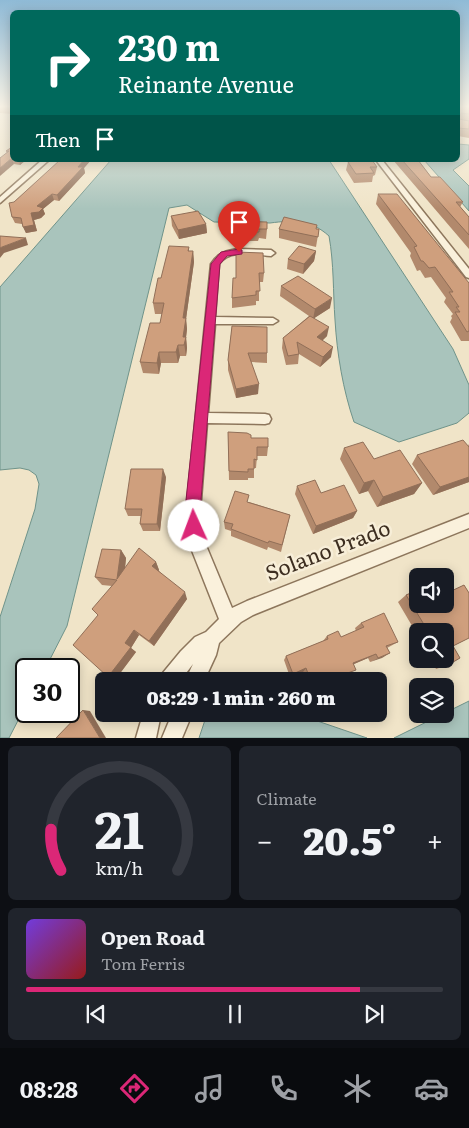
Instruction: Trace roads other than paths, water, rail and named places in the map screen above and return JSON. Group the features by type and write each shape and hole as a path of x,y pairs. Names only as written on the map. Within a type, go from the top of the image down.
{"street":[{"path":"0,201 44,162"},
{"path":"380,162 469,275"},
{"path":"229,622 197,543 194,526 194,500 215,264 219,257 234,252 272,253"},
{"path":"211,320 273,321"},
{"path":"202,418 265,419"},
{"name":"Solano Prado","path":"176,672 187,657 201,644 212,638 240,613 264,601 469,521"},
{"name":"Solano Prado","path":"198,672 207,655 212,638"},
{"path":"146,738 150,722"},
{"path":"172,738 179,722"}],"water":[{"path":"460,144 469,145 469,159 453,170 469,186 469,211 426,162 460,162"},
{"path":"109,162 330,162 453,349 469,385 469,413 457,423 399,442 354,422 344,385 337,346 329,236 315,226 301,222 214,222 187,205 169,208 67,626 51,658 15,658 15,723 17,723 9,738 0,738 0,617 35,509 39,484 36,475 29,470 20,468 0,470 0,287"},
{"path":"469,701 469,738 394,738 424,723 454,723 454,708"},
{"path":"204,722 320,722 367,738 199,738"}]}
